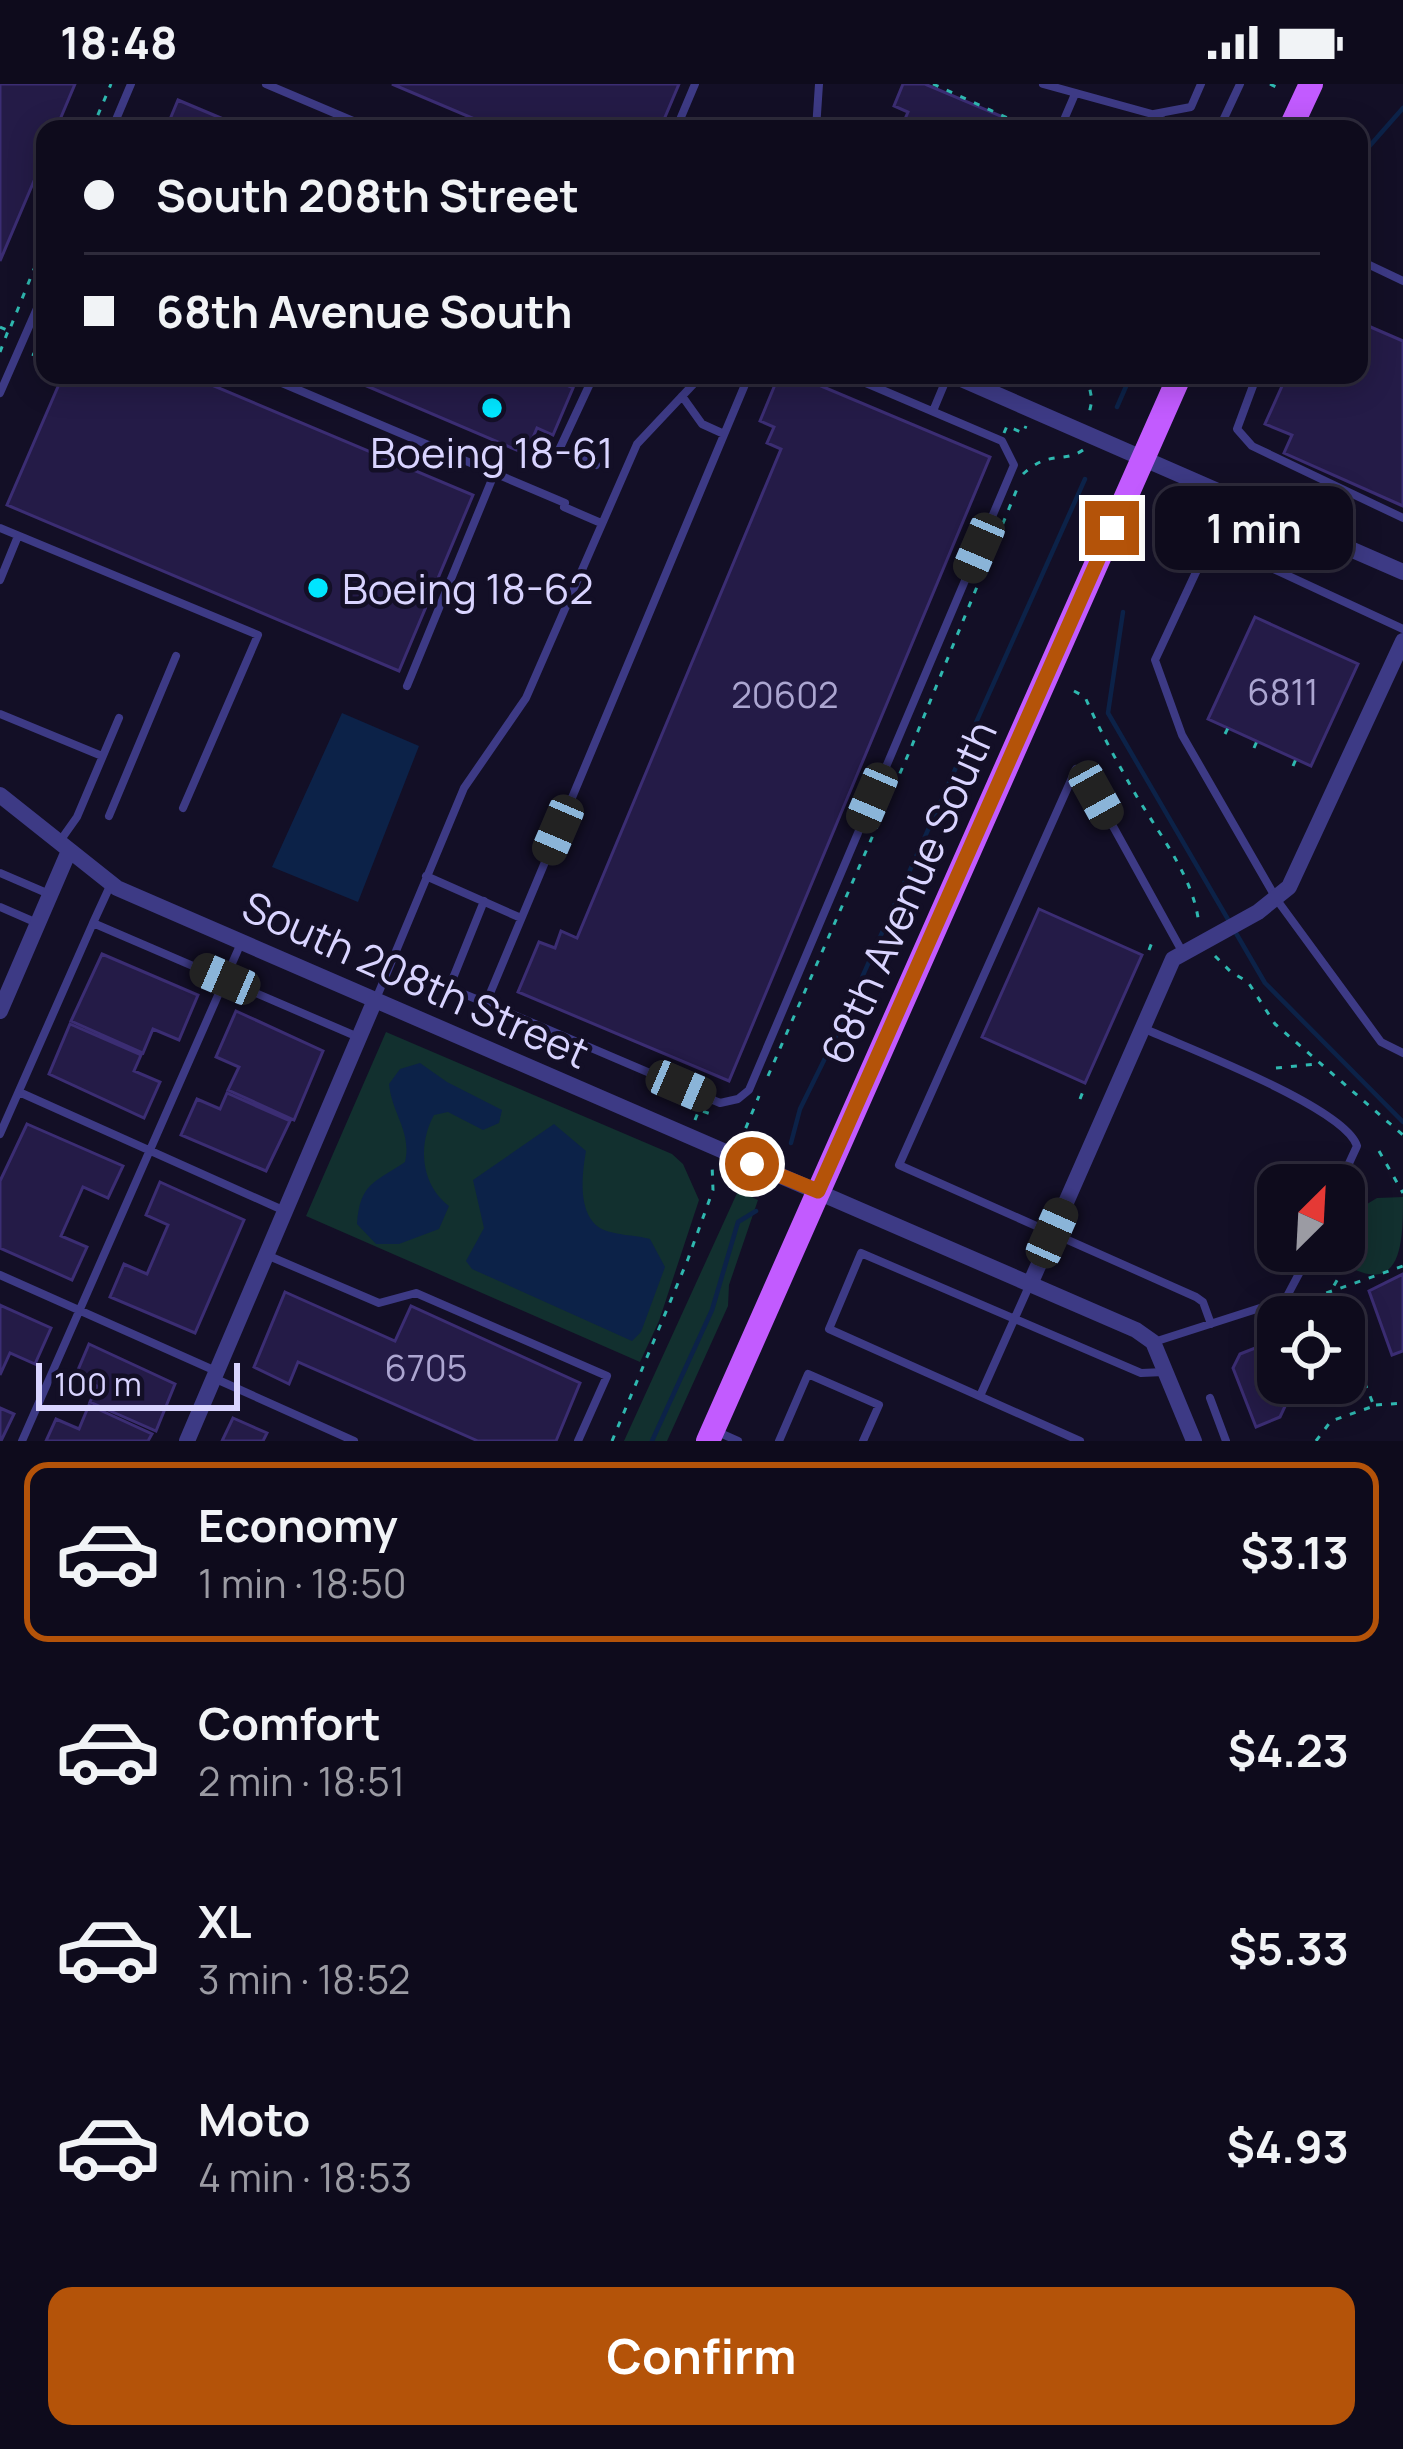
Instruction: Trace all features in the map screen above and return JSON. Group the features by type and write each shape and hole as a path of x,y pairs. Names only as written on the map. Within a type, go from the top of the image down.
{"main road":[{"path":"1294,120 1311,84"},
{"name":"68th Avenue South","path":"710,1435 1176,384"}],"street":[{"path":"973,384 1403,572"},
{"path":"1030,1282 1178,956 1258,912 1289,887 1403,641"},
{"name":"South 208th Street","path":"0,794 111,884 1030,1282 1153,1342"},
{"path":"0,1011 50,894 64,847"},
{"path":"187,1441 375,1000"},
{"path":"1153,1342 1187,1438"}],"lane":[{"path":"116,120 130,84"},
{"path":"266,84 351,120"},
{"path":"680,120 694,84"},
{"path":"817,120 819,84"},
{"path":"1043,84 1162,120"},
{"path":"1152,114 1191,107 1201,84"},
{"path":"1223,120 1240,84"},
{"path":"1064,120 1075,94"},
{"path":"1368,264 1403,281"},
{"path":"0,393 36,311"},
{"path":"285,384 495,472 601,524"},
{"path":"590,384 560,450 596,465"},
{"path":"375,1000 464,788 526,698 637,444 693,384"},
{"path":"486,1003 745,384"},
{"path":"484,902 448,988 720,1102 738,1099 749,1090 1014,465 1001,440 868,384"},
{"path":"933,411 947,384"},
{"path":"1254,384 1237,429 1252,446 1403,518"},
{"path":"682,396 703,424 724,434"},
{"path":"407,686 495,472"},
{"path":"0,528 258,634 183,808"},
{"path":"0,580 18,536"},
{"path":"1403,629 1211,540 1156,660 1182,735 1277,900 1381,1042 1403,1053"},
{"path":"109,816 176,656"},
{"path":"0,714 103,756"},
{"path":"64,847 118,718"},
{"path":"1178,956 1083,772 1076,770 899,1165 1196,1298 1203,1302 1211,1324"},
{"path":"0,873 50,894"},
{"path":"426,876 521,917"},
{"path":"0,1134 111,884"},
{"path":"0,907 38,923"},
{"path":"93,923 360,1038"},
{"path":"22,1441 241,942"},
{"path":"1143,1028 1295,1096 1352,1134 1357,1146 1349,1164"},
{"path":"19,1092 286,1212"},
{"path":"1080,1441 829,1329 861,1253 1141,1373 1166,1372"},
{"path":"268,1255 380,1303 416,1294 607,1376 578,1441"},
{"path":"1153,1342 1285,1300 1300,1272"},
{"path":"0,1275 354,1441"},
{"path":"980,1396 1030,1282"},
{"path":"779,1441 808,1374 879,1405 863,1441"},
{"path":"1210,1398 1226,1441"},
{"path":"710,1435 738,1441"}],"path":[{"path":"96,120 110,84"},
{"path":"933,84 1012,120"},
{"path":"0,352 36,264"},
{"path":"0,327 9,331"},
{"path":"32,354 36,356"},
{"path":"1089,384 1089,414"},
{"path":"1001,440 1006,426 1023,433 1027,424"},
{"path":"740,1144 903,767 1022,475 1048,456 1076,455 1084,448"},
{"path":"1074,691 1085,697 1133,790 1172,852 1198,909 1204,941 1231,972 1248,982 1275,1024 1403,1135"},
{"path":"1254,748 1257,741"},
{"path":"1293,766 1296,759"},
{"path":"1149,950 1154,937"},
{"path":"1276,1068 1319,1064"},
{"path":"1080,1099 1084,1089"},
{"path":"693,1124 699,1110 715,1115 720,1102"},
{"path":"1379,1151 1403,1193"},
{"path":"612,1441 695,1241 713,1190 711,1164"},
{"path":"1323,1296 1403,1266"},
{"path":"1329,1294 1338,1272"},
{"path":"1365,1384 1374,1406"},
{"path":"1316,1441 1330,1420 1403,1402"}],"green space":[{"path":"386,1032 672,1154 683,1164 699,1200 659,1321 640,1362 306,1216"},
{"path":"738,1191 758,1200 729,1285 728,1306 667,1441 624,1441"},
{"path":"1403,1197 1400,1246 1389,1270 1363,1273 1365,1205 1377,1198"}],"water":[{"path":"342,713 419,746 358,902 272,867"},
{"path":"420,1063 502,1110 499,1123 483,1130 448,1112 434,1115 424,1151 432,1187 449,1206 439,1229 399,1244 376,1244 357,1224 361,1200 370,1186 405,1162 406,1151 389,1084 400,1069"},
{"path":"554,1124 586,1151 583,1193 593,1221 610,1232 650,1239 665,1267 641,1332 632,1341 472,1269 466,1261 484,1228 473,1180"}],"building":[{"path":"0,84 75,84 60,120 36,120 36,176 0,261"},
{"path":"392,84 679,84 664,120 477,120"},
{"path":"903,84 925,84 1010,120 904,120 908,112 894,106"},
{"path":"178,100 226,120 170,120"},
{"path":"1368,326 1403,341 1403,506 1284,453 1292,435 1265,424 1283,384 1368,384"},
{"name":"Boeing 18-62","path":"59,384 209,384 473,495 399,671 7,505"},
{"name":"Boeing 18-61","path":"362,384 564,384 573,388 553,435 537,428 526,454"},
{"path":"775,384 816,384 990,457 729,1081 518,992 539,942 555,948 561,931 577,938 781,449 767,443 774,427 760,421"},
{"path":"1255,617 1358,664 1311,766 1208,719"},
{"path":"1039,909 1142,955 1085,1083 982,1037"},
{"path":"102,954 198,995 179,1040 153,1029 143,1053 71,1021"},
{"path":"236,1011 323,1051 294,1120 228,1090 239,1067 216,1057"},
{"path":"70,1024 141,1055 134,1071 160,1082 144,1118 49,1074"},
{"path":"227,1093 290,1121 266,1171 181,1135 197,1099 220,1109"},
{"path":"27,1124 123,1166 108,1198 83,1187 61,1236 87,1247 72,1280 0,1248 0,1181"},
{"path":"160,1182 244,1220 195,1333 110,1297 124,1264 147,1274 168,1225 146,1215"},
{"path":"1403,1274 1403,1351 1392,1355 1369,1291"},
{"path":"285,1292 395,1341 411,1306 580,1383 556,1441 478,1441 298,1362 289,1384 254,1367"},
{"path":"0,1305 51,1328 35,1364 10,1353 0,1375"},
{"path":"89,1344 175,1384 156,1431 90,1402 97,1386 75,1377"},
{"path":"1257,1347 1257,1404 1286,1404 1280,1417 1256,1427 1233,1368 1240,1354"},
{"path":"89,1405 152,1434 148,1441 46,1441 56,1419 79,1429"},
{"path":"0,1408 14,1414 1,1441 0,1441"},
{"path":"233,1418 267,1433 263,1441 222,1441"}],"waterway":[{"path":"1368,148 1403,108"},
{"path":"1117,407 1127,384"},
{"path":"791,1143 800,1109 1085,479"},
{"path":"1123,612 1108,713 1265,983 1403,1122"},
{"path":"652,1441 712,1310 738,1222 756,1211"}],"place":[{"name":"Boeing 18-61","path":"492,408"},
{"name":"Boeing 18-62","path":"318,588"}],"route":[{"path":"752,1164 818,1191 1112,528"}]}
